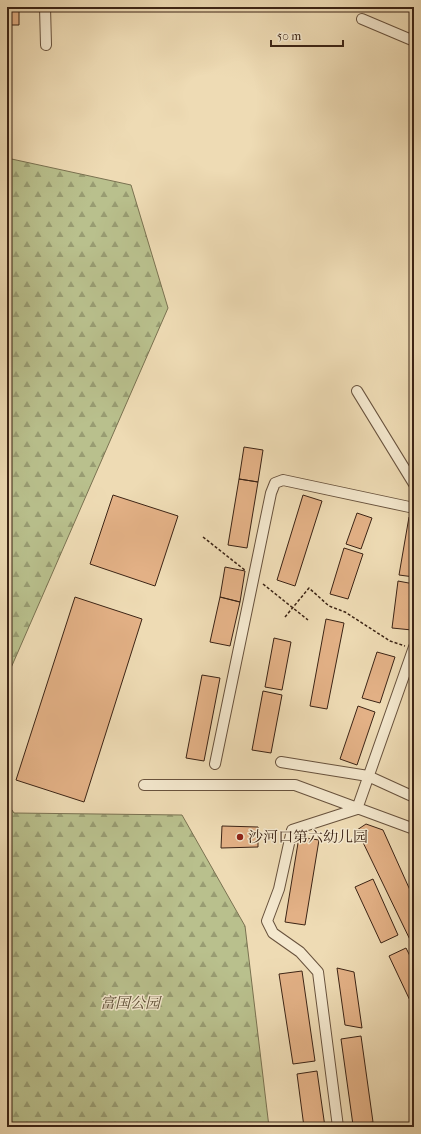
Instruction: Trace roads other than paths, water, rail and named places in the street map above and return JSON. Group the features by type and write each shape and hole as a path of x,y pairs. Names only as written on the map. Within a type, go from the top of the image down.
{"street":[{"path":"45,7 46,45"},
{"path":"362,19 414,40"},
{"path":"357,391 414,484"},
{"path":"215,764 274,483 283,480 414,508"},
{"path":"357,808 414,648"},
{"path":"280,762 368,776 414,797"},
{"path":"144,785 295,785 414,830"},
{"path":"338,1127 318,972 300,952 273,933 267,921 279,889 292,830 357,808"}],"place":[{"name":"沙河口第六幼儿园","path":"240,837"}],"park label":[{"name":"富国公园","path":"130,1003"}]}
